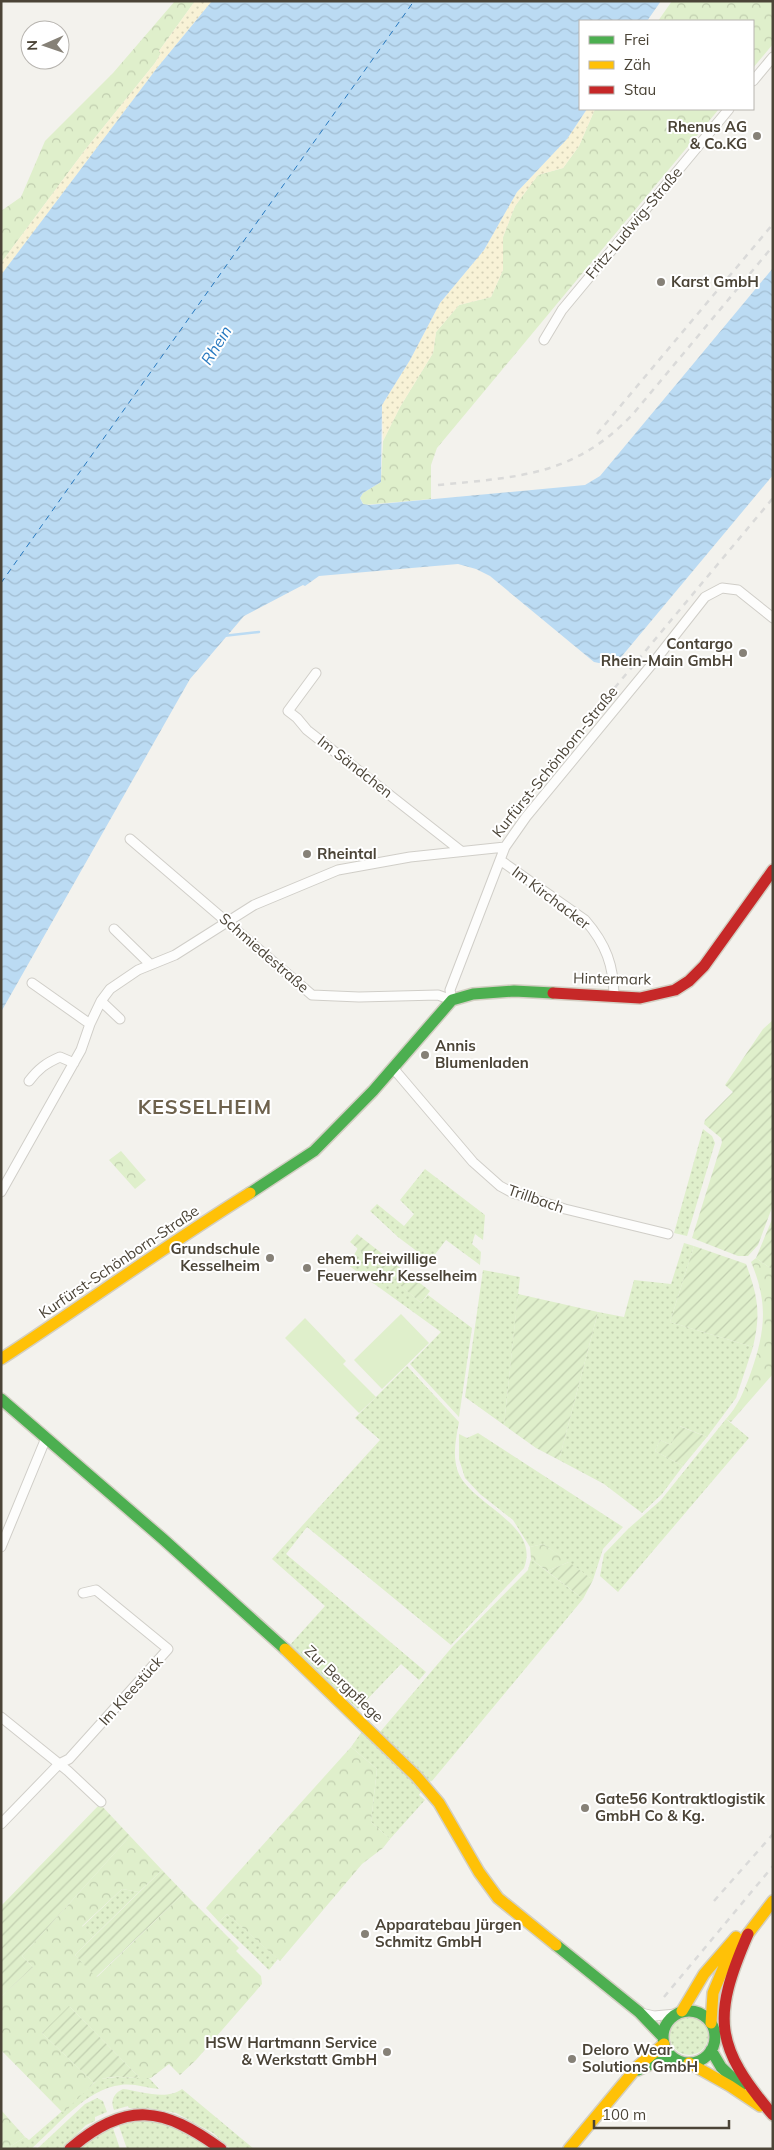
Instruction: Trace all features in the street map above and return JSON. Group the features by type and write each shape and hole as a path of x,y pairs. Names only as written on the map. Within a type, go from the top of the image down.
{"street":[{"path":"754,80 773,57"},
{"name":"Fritz-Ludwig-Straße","path":"544,340 562,310 728,110"},
{"name":"Kurfürst-Schönborn-Straße","path":"1,1359 88,1302 192,1229 296,1164 314,1150 393,1068 452,1000 450,990 505,847 526,817 705,597 722,588 738,590 773,618"},
{"name":"Im Sändchen","path":"316,673 288,710 307,730 461,851"},
{"name":"Schmiedestraße","path":"130,838 312,995 359,997 438,995 452,1000"},
{"path":"1,1192 82,1050 90,1024 101,1001 110,989 150,964 174,955 254,905 338,870 385,860 505,847"},
{"name":"Im Kirchacker","path":"500,860 585,920 596,933 605,947 611,962 614,997"},
{"name":"Hintermark","path":"452,1000 473,994 514,991 640,998 674,990 689,981 704,966 773,870"},
{"path":"114,929 150,964"},
{"path":"32,984 90,1024"},
{"path":"101,1001 120,1019"},
{"path":"29,1081 38,1069 54,1060 60,1058 74,1063"},
{"name":"Trillbach","path":"393,1068 473,1162 500,1186 513,1193 565,1210 668,1234"},
{"name":"Zur Bergpflege","path":"1,1399 284,1648 415,1775 444,1808 486,1883 498,1898 639,2012 663,2041"},
{"path":"1,1547 46,1438"},
{"name":"Im Kleestück","path":"59,1764 70,1759 168,1649 96,1590 83,1593"},
{"path":"1,1717 68,1771 100,1802"},
{"path":"1,1824 59,1764"},
{"path":"689,2063 703,2059 711,2050 714,2037 711,2023 713,1993 717,1980 725,1964 771,1903"},
{"path":"677,2060 667,2051 663,2041 666,2024 679,2013 723,1949 771,1903"},
{"path":"748,1934 733,1968 724,1999 725,2033 735,2063 744,2080 773,2115"},
{"path":"639,2012 654,2016 697,2012 704,2015 711,2023"},
{"path":"569,2149 631,2074 663,2041"},
{"path":"711,2050 725,2071 773,2115"},
{"path":"631,2074 653,2063 677,2060 689,2063 730,2086 773,2115"},
{"path":"70,2149 96,2126 130,2114 162,2116 178,2120 193,2127 222,2149"}],"green space":[{"path":"175,1 195,1 159,51 161,53 155,63 85,150 1,263 1,211 21,197 45,141 113,73"},
{"path":"672,1 773,1 773,44 754,67 754,20 659,20"},
{"path":"595,110 718,110 437,448 431,465 431,499 364,505 360,498 363,493 381,482 383,441 400,407 433,353 436,332 459,305 491,297 503,270 503,237 515,206 538,175 563,168 579,146"},
{"path":"773,1020 773,1205 758,1245 748,1256 738,1256 692,1238 722,1142 721,1138 704,1124 705,1120 733,1092 725,1085 763,1029"},
{"path":"703,1129 712,1136 715,1143 687,1236 674,1233"},
{"path":"121,1151 146,1180 135,1189 109,1160"},
{"path":"425,1169 485,1215 483,1240 475,1234 472,1244 481,1252 480,1265 446,1240 430,1261 398,1237 370,1211 377,1204 404,1226 414,1214 400,1200"},
{"path":"773,1217 773,1270 756,1258"},
{"path":"357,1234 430,1291 421,1303 350,1242"},
{"path":"684,1243 694,1246 670,1322 753,1347 736,1398 707,1437 680,1426 671,1445 660,1440 655,1451 683,1466 662,1494 642,1513 604,1484 559,1460 598,1312 624,1317 634,1280 671,1284"},
{"path":"694,1246 746,1264 757,1305 757,1324 753,1347 670,1322"},
{"path":"358,1248 421,1303 428,1295 472,1328 459,1417 410,1364 441,1332 348,1265"},
{"path":"756,1258 773,1270 773,1374 731,1422 726,1419 737,1404 745,1387 755,1360 762,1332 763,1305 761,1291 751,1262"},
{"path":"483,1270 520,1277 504,1425 465,1397"},
{"path":"518,1294 598,1312 559,1460 536,1448 504,1425"},
{"path":"401,1314 429,1343 382,1389 354,1360"},
{"path":"305,1318 346,1361 343,1364 376,1397 359,1413 285,1338"},
{"path":"407,1366 459,1422 455,1459 458,1472 465,1484 514,1527 523,1539 527,1553 524,1568 451,1645 307,1527 286,1554 426,1672 419,1680 401,1664 358,1709 289,1646 325,1606 272,1559 380,1440 355,1418"},
{"path":"726,1419 749,1438 618,1592 600,1576 604,1554 628,1529 661,1500"},
{"path":"679,1426 707,1437 683,1466 655,1451 660,1440 671,1445"},
{"path":"478,1433 623,1527 603,1549 593,1580 543,1544 530,1547 513,1520 480,1494 465,1478 459,1459 459,1434 467,1438"},
{"path":"543,1544 569,1562 547,1571 531,1559 530,1547"},
{"path":"531,1559 583,1599 432,1781 428,1782 380,1732 453,1646 528,1570"},
{"path":"569,1562 593,1580 583,1599 547,1571"},
{"path":"363,1730 423,1789 419,1795 425,1800 390,1839 371,1822 377,1769 351,1747"},
{"path":"351,1747 377,1769 371,1822 390,1839 383,1848 362,1864 280,1961 227,1914 219,1922 206,1908"},
{"path":"100,1804 130,1836 22,1956 33,1967 1,1997 1,1906"},
{"path":"130,1836 162,1870 139,1892 122,1889 82,1926 93,1937 75,1955 97,1977 184,1893 239,1948 236,1951 261,1976 262,1984 196,2060 180,2075 169,2064 151,2078 140,2078 70,2007 42,2033 94,2083 63,2113 1,2050 1,1997 33,1967 22,1956"},
{"path":"162,1870 184,1893 96,1977 75,1955"},
{"path":"122,1889 139,1892 93,1937 82,1927"},
{"path":"227,1914 278,1959 269,1970 219,1922"},
{"path":"69,2006 140,2078 110,2077 94,2083 42,2033"},
{"path":"689,2017 703,2022 708,2036 703,2050 689,2055 675,2050 670,2036 675,2022"},
{"path":"117,2077 149,2078 159,2089 130,2085 108,2088 84,2101 31,2149 12,2149 11,2146 25,2137 29,2140 99,2079"},
{"path":"123,2089 161,2095 176,2093 182,2089 254,2149 231,2149 213,2133 176,2113 149,2108 129,2108 128,2106 114,2110 112,2103 114,2097"},
{"path":"97,2098 103,2101 107,2112 95,2117 95,2121 86,2125 62,2149 37,2149 85,2104"},
{"path":"1,2110 25,2137 11,2146 12,2149 1,2149"},
{"path":"141,2120 176,2125 213,2149 127,2149 119,2126"},
{"path":"113,2128 120,2149 77,2149 99,2134"}],"sand":[{"path":"195,1 212,1 157,68 1,275 1,263 85,150 155,63 161,53 159,51"},
{"path":"586,110 595,110 579,146 563,168 538,175 515,206 503,237 503,270 491,297 459,305 436,332 433,353 400,407 383,441 382,405 410,360 440,303 484,250 517,192 567,139"}],"water":[{"name":"Rhein","path":"212,1 661,1 648,20 579,20 579,110 586,110 567,139 517,192 484,250 440,303 410,360 382,405 381,482 363,493 360,498 363,504 369,505 585,485 600,476 773,268 773,475 622,656 609,663 594,662 490,576 476,569 458,564 319,576 305,586 303,585 244,616 190,679 1,1012 1,275 157,68"}],"waterway":[{"path":"223,636 259,632"}],"ferry route":[{"path":"1,583 414,1"}],"railway":[{"path":"597,434 773,224"},
{"path":"438,485 494,479 544,470 567,462 611,435 633,414 773,246"},
{"path":"607,697 773,498"},
{"path":"714,1901 773,1834"},
{"path":"664,1997 773,1866"}],"traffic: fast":[{"path":"250,1193 314,1151 373,1091 452,1000 473,994 514,991 553,993"},
{"path":"1,1399 163,1539 285,1649"},
{"path":"556,1945 639,2012 663,2037"},
{"path":"689,2011 703,2015 711,2023 715,2037 711,2051 703,2059 689,2063 675,2059 667,2051 663,2037 667,2023 675,2015 689,2011"},
{"path":"711,2050 721,2067 741,2086"},
{"path":"638,2070 653,2063 677,2060"}],"traffic: slow":[{"path":"1,1359 250,1193"},
{"path":"285,1649 416,1776 439,1803 479,1872 498,1898 556,1945"},
{"path":"711,2023 713,1993 725,1964 773,1901"},
{"path":"682,2011 704,1974 736,1937"},
{"path":"569,2149 638,2066 664,2044"},
{"path":"689,2063 730,2086 760,2106"}],"traffic: jam":[{"path":"553,993 640,998 675,990 689,981 704,966 773,870"},
{"path":"748,1934 728,1988 725,2030 730,2049 739,2069 773,2115"},
{"path":"70,2149 90,2133 109,2122 127,2116 145,2115 181,2124 221,2149"}],"place":[{"name":"Rhenus AG & Co.KG","path":"757,136"},
{"name":"Karst GmbH","path":"661,282"},
{"name":"Contargo Rhein-Main GmbH","path":"743,653"},
{"name":"Rheintal","path":"307,854"},
{"name":"Annis Blumenladen","path":"425,1055"},
{"name":"Grundschule Kesselheim","path":"270,1258"},
{"name":"ehem. Freiwillige Feuerwehr Kesselheim","path":"307,1268"},
{"name":"Gate56 Kontraktlogistik GmbH Co & Kg.","path":"585,1808"},
{"name":"Apparatebau Jürgen Schmitz GmbH","path":"365,1934"},
{"name":"HSW Hartmann Service & Werkstatt GmbH","path":"387,2052"},
{"name":"Deloro Wear Solutions GmbH","path":"572,2059"}],"district":[{"name":"KESSELHEIM","path":"205,1107"}]}
